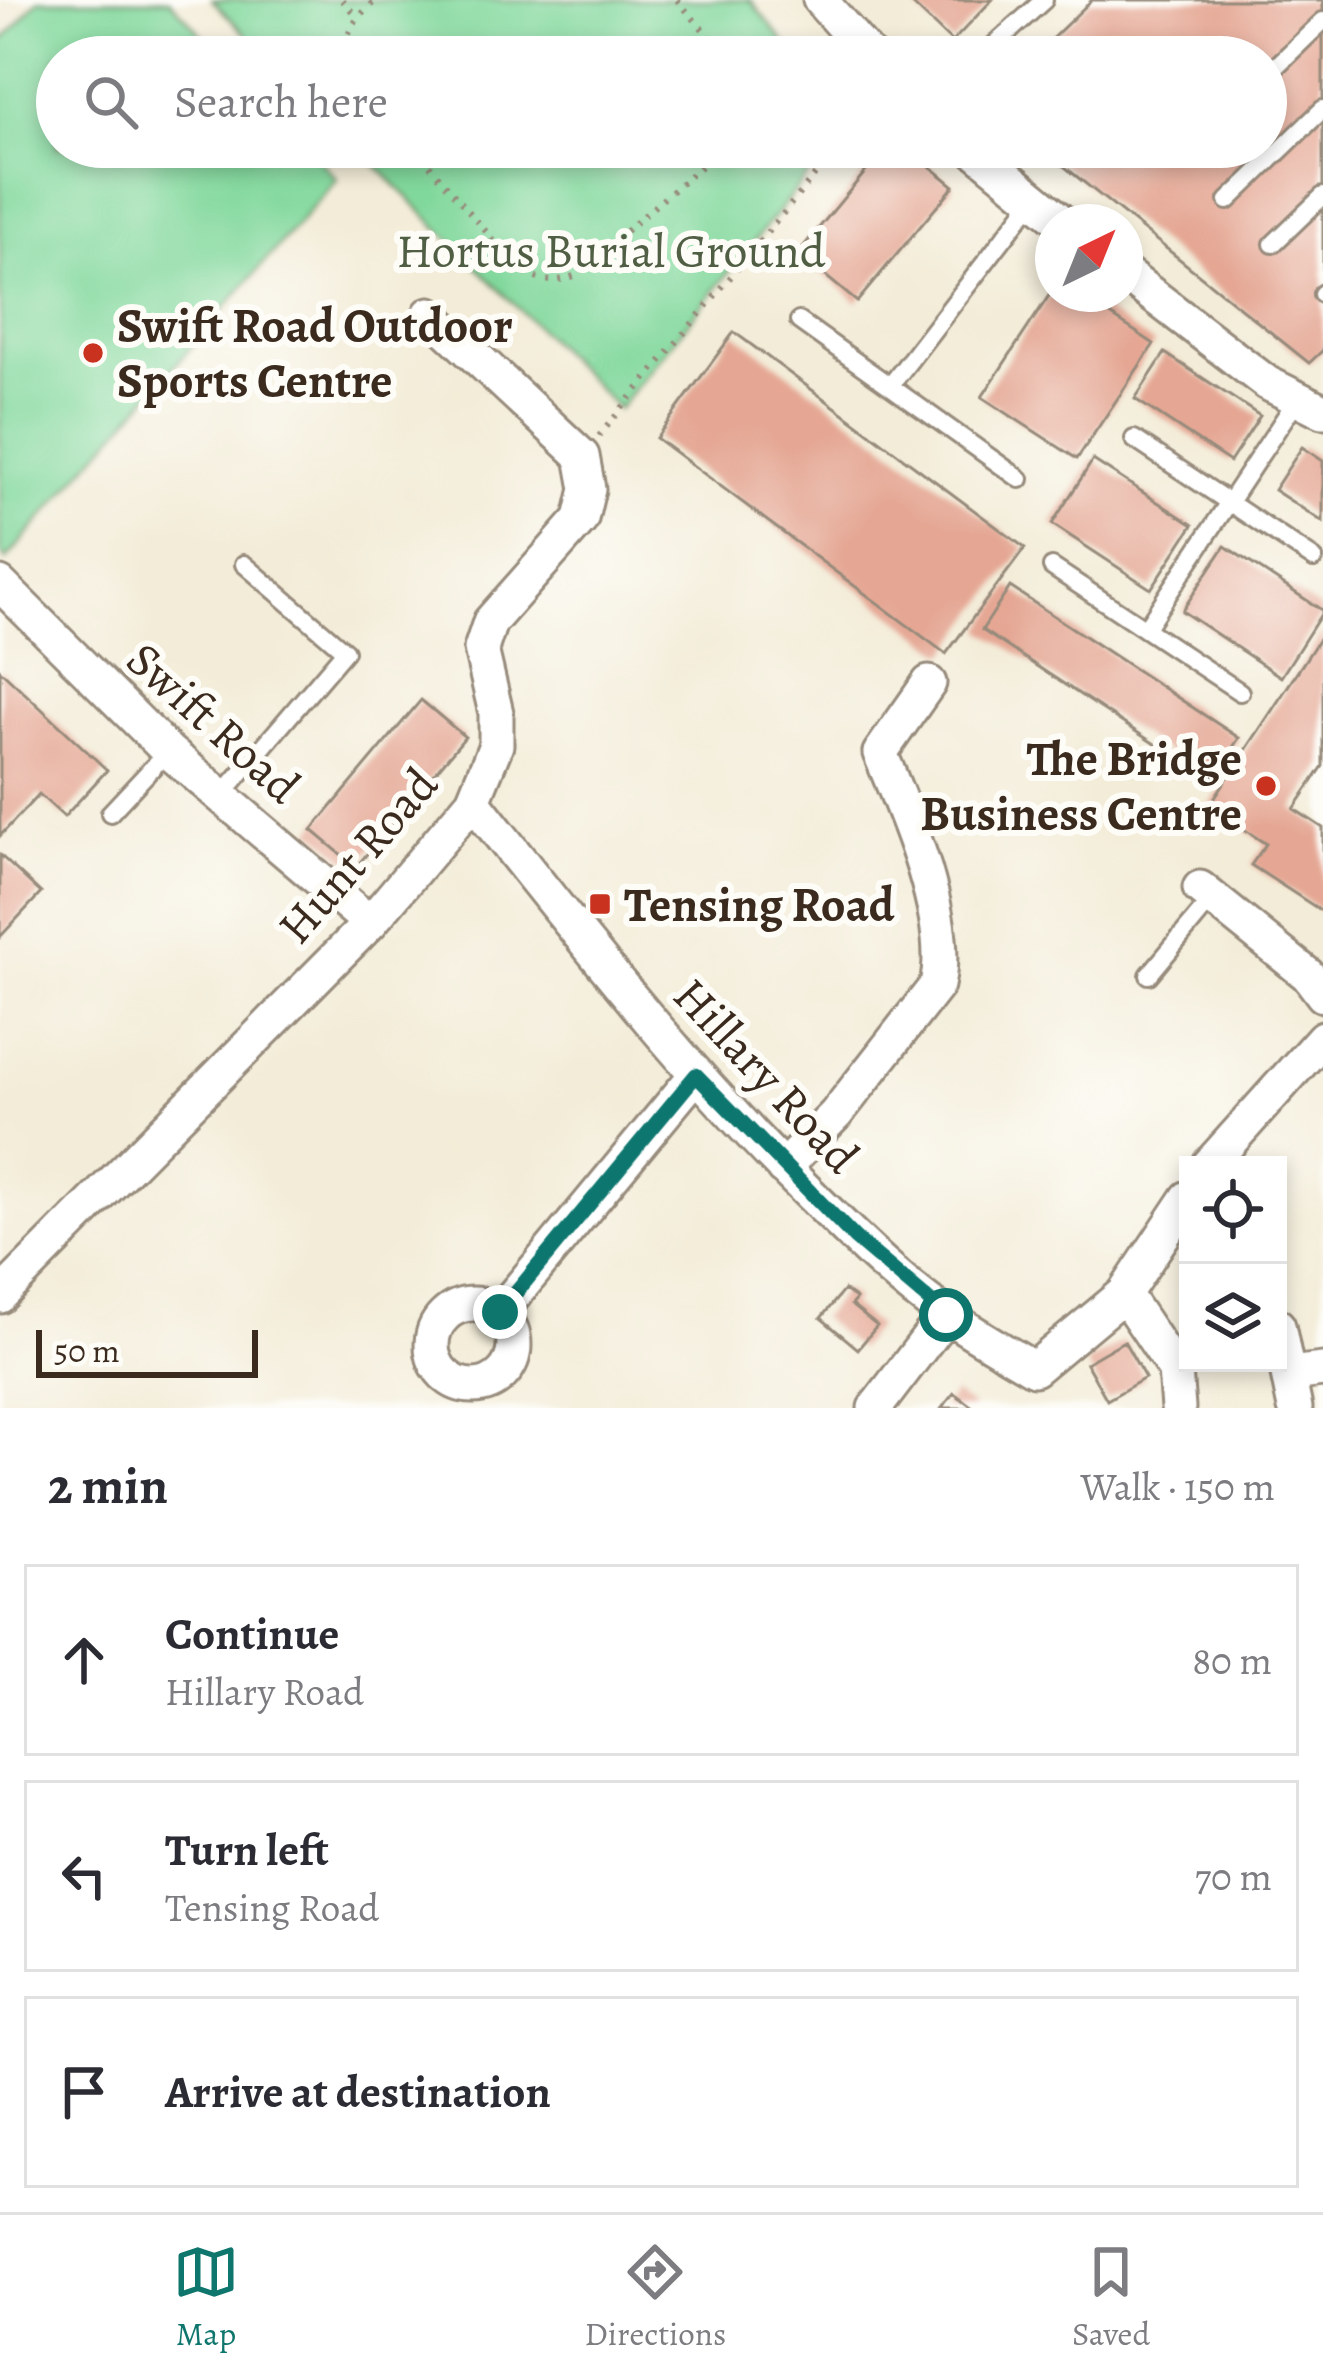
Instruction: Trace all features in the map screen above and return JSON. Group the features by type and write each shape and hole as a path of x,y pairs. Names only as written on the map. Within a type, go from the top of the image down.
{"street":[{"path":"820,0 852,36"},
{"path":"996,168 1040,204"},
{"path":"1143,289 1192,329 1310,406"},
{"path":"430,314 582,456"},
{"name":"Hunt Road","path":"0,1296 370,923 473,801 496,746 496,713 481,649 490,622 581,519 588,489 582,456"},
{"name":"Swift Road","path":"0,584 168,751 370,923"},
{"path":"783,1168 836,1114 937,985 942,962 928,888 910,824 880,753 929,683"},
{"name":"Hillary Road","path":"473,801 696,1075 855,1238 946,1315 1034,1369 1124,1294"},
{"path":"1206,894 1308,975 1323,995"},
{"path":"1217,1156 1323,1038"},
{"path":"500,1312 696,1075"},
{"path":"1178,1408 1175,1370 1124,1294 1179,1212"},
{"path":"875,1408 946,1315"},
{"path":"1287,1341 1306,1372 1295,1408"}],"lane":[{"path":"1004,36 1044,0"},
{"path":"1287,56 1323,21"},
{"path":"1287,144 1323,109"},
{"path":"1228,201 1262,168"},
{"path":"1273,244 1323,196"},
{"path":"890,386 1034,199"},
{"path":"799,321 1020,479"},
{"path":"1145,629 1229,502 1310,406"},
{"path":"1133,439 1314,559"},
{"path":"221,796 345,651 244,564"},
{"path":"1052,567 1240,692"},
{"path":"110,813 168,751"},
{"path":"1149,975 1206,894"}],"path":[{"path":"342,0 356,16"},
{"path":"346,36 356,16 377,0"},
{"path":"677,0 709,36"},
{"path":"433,168 518,269 536,280 556,282 574,276 699,168"},
{"path":"582,456 821,168"}],"green space":[{"name":"Swift Road Outdoor Sports Centre","path":"38,0 170,0 203,36 36,36 36,168 327,168 337,179 6,560 0,552 0,44"},
{"path":"212,0 750,0 779,36 247,36"},
{"name":"Hortus Burial Ground","path":"379,168 814,168 618,409"}],"building":[{"path":"908,0 992,0 958,36 946,36"},
{"path":"1092,0 1323,0 1323,350 1309,363 1143,230 1143,204 1111,204 1066,168 1287,168 1287,36 1055,36"},
{"path":"869,168 932,168 954,186 857,302 798,253"},
{"path":"1038,312 1106,312 1154,344 1077,459 982,397"},
{"path":"734,332 1025,548 946,654 656,438"},
{"path":"1165,353 1260,416 1230,462 1135,399"},
{"path":"1302,447 1323,461 1323,522 1274,490"},
{"path":"1093,460 1193,525 1151,589 1052,524"},
{"path":"1225,546 1323,611 1281,677 1182,611"},
{"path":"1010,587 1239,738 1211,781 982,630"},
{"name":"The Bridge Business Centre","path":"1323,633 1323,766 1294,809 1323,828 1323,912 1251,865 1266,844 1209,806"},
{"path":"0,670 107,770 64,817 39,794 0,836"},
{"path":"421,700 465,737 356,867 312,830"},
{"path":"0,855 41,893 0,937"},
{"path":"844,1290 856,1299 851,1305 877,1326 858,1349 821,1318"},
{"path":"1124,1341 1145,1378 1107,1400 1086,1363"},
{"path":"954,1393 974,1408 942,1408"}],"place":[{"name":"Swift Road Outdoor Sports Centre","path":"93,353"},
{"name":"The Bridge Business Centre","path":"1266,786"},
{"name":"Tensing Road","path":"600,904"}],"route":[{"path":"500,1312 696,1075 855,1238 946,1315"}]}
